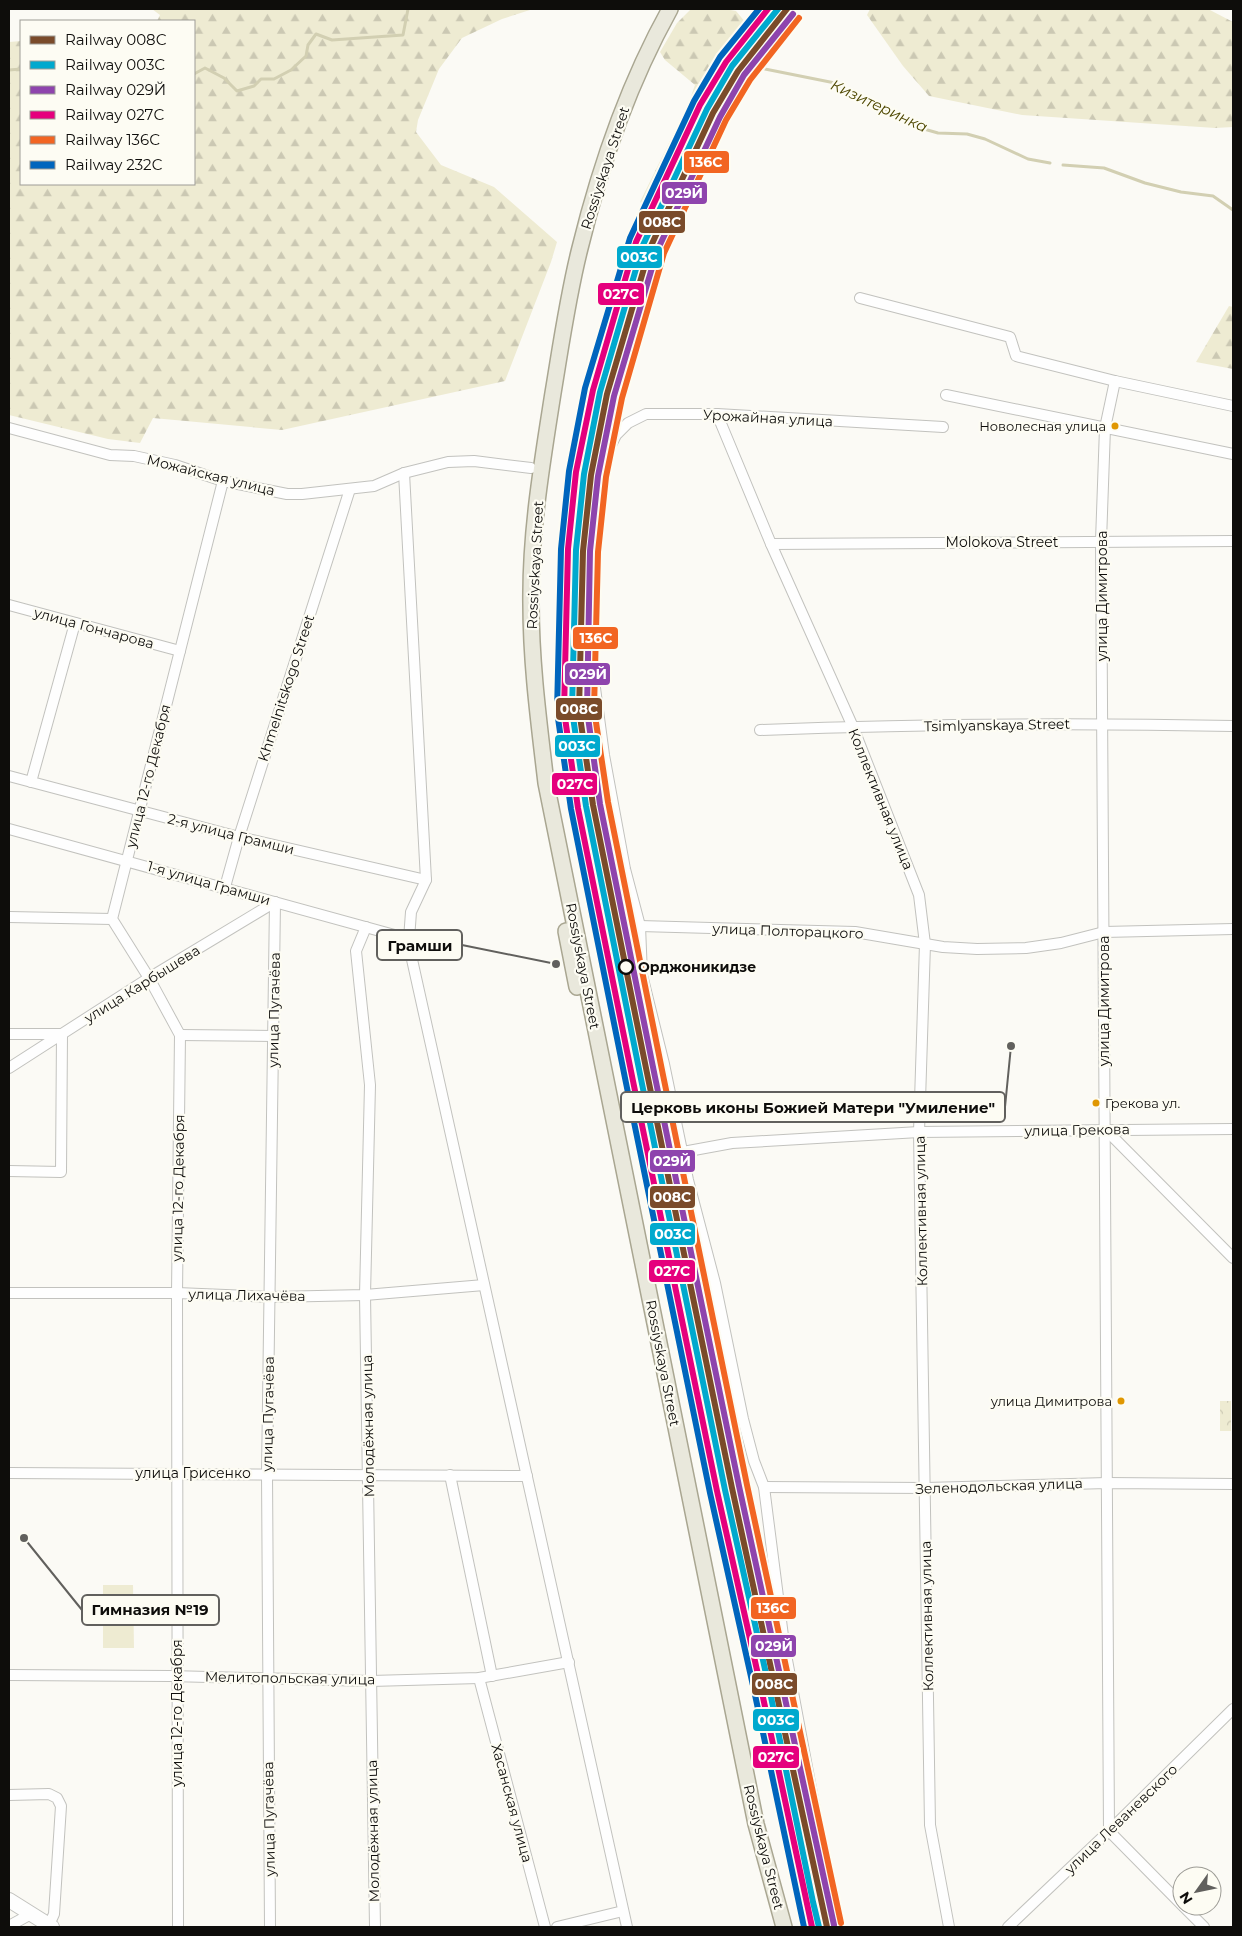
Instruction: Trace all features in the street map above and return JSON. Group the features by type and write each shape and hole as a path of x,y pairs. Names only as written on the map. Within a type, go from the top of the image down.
{"main road":[{"name":"Rossiyskaya Street","path":"659,9 627,76 604,135 570,247 531,468 524,538 521,602 523,666 536,784 747,1826 774,1927"},
{"name":"Rossiyskaya Street","path":"670,9 636,79 613,138 579,249 540,469 531,593 532,666 546,783 754,1814 784,1927"}],"street":[{"path":"860,298 1010,338 1016,356 1115,381 1233,406"},
{"name":"улица Димитрова","path":"1110,1831 1101,541 1105,428 1115,381"},
{"path":"946,395 1233,454"},
{"name":"Урожайная улица","path":"640,926 624,860 604,755 595,688 592,607 593,553 602,483 609,449 616,435 628,423 646,414 717,414 943,427"},
{"name":"Коллективная улица","path":"717,414 771,544 853,727 920,895 926,944 919,1132 930,1825 949,1927"},
{"name":"Можайская улица","path":"9,428 110,455 134,456 175,465 223,481 294,494 374,486 404,474 448,462 474,462 531,468"},
{"path":"404,474 426,880 411,912 409,938 411,955 627,1927"},
{"name":"улица 12-го Декабря","path":"178,1927 176,1676 180,1035 149,978 112,919 223,481"},
{"name":"Khmelnitskogo Street","path":"225,887 239,837 350,488"},
{"name":"Molokova Street","path":"771,544 1233,541"},
{"name":"улица Гончарова","path":"9,605 180,651"},
{"path":"32,782 75,623"},
{"name":"Tsimlyanskaya Street","path":"760,730 1102,723 1233,726"},
{"name":"2-я улица Грамши","path":"9,776 239,837 426,880"},
{"name":"1-я улица Грамши","path":"9,828 409,938"},
{"name":"улица Карбышева","path":"9,1068 149,978 275,902"},
{"name":"улица Пугачёва","path":"270,1927 267,1474 275,902"},
{"path":"9,917 112,919"},
{"path":"640,926 642,975 715,1283 743,1419 754,1461 764,1487 784,1644 839,1927"},
{"name":"улица Полторацкого","path":"640,926 855,932 943,947 977,949 1026,948 1061,943 1104,932 1233,929"},
{"name":"Молодёжная улица","path":"366,927 356,951 370,1085 366,1295 375,1927"},
{"path":"9,1034 62,1034 61,1172 9,1171"},
{"path":"180,1035 274,1036"},
{"name":"улица Грекова","path":"683,1152 732,1144 919,1132 1233,1128"},
{"path":"1105,1129 1233,1258"},
{"name":"улица Лихачёва","path":"9,1293 177,1293 270,1296 366,1295 484,1285"},
{"name":"улица Грисенко","path":"9,1473 527,1476"},
{"path":"450,1475 492,1676"},
{"name":"Зеленодольская улица","path":"764,1487 926,1488 1107,1483 1233,1484"},
{"name":"Мелитопольская улица","path":"9,1674 371,1681 479,1678 569,1662"},
{"name":"Хасанская улица","path":"479,1678 546,1927"},
{"name":"улица Леваневского","path":"1008,1927 1110,1831 1233,1709"},
{"path":"9,1795 49,1794 57,1798 61,1806 54,1914 50,1926 9,1900"},
{"path":"1110,1831 1172,1896"},
{"path":"557,1927 623,1911"},
{"path":"9,1926 31,1914"},
{"path":"1192,1916 1204,1927"}],"green space":[{"path":"152,9 533,9 502,19 462,38 439,69 418,120 416,132 441,165 494,187 557,242 505,381 282,430 153,418 140,443 108,439 9,415 9,42 20,41 20,185 195,185 195,20 158,20 160,15"},
{"path":"691,9 725,9 736,11 746,23 692,108 644,205 640,202 689,102 695,85 665,60 660,52 677,23"},
{"path":"870,9 1208,9 1233,22 1233,127 1215,128 1022,115 929,96 903,66 867,15"},
{"path":"1229,306 1233,307 1233,369 1196,362"},
{"path":"1220,1401 1231,1401 1231,1431 1220,1431"},
{"path":"103,1585 133,1585 134,1648 103,1648"}],"waterway":[{"name":"Кизитеринка","path":"195,73 205,68 224,78 237,91 254,86 261,79 274,79 291,70 306,56 308,45 316,34 332,40 403,35 408,9"},
{"name":"Кизитеринка","path":"9,70 20,69"},
{"name":"Кизитеринка","path":"765,69 835,83 917,127 938,133 967,134 985,139 1028,159 1050,163"},
{"name":"Кизитеринка","path":"1063,165 1104,168 1145,183 1181,192 1213,196 1233,210"}],"rail line":[{"name":"232C","path":"759,9 720,57 694,101 630,238 585,388 569,471 561,549 557,711 571,809 626,1083 710,1493 804,1927"},
{"name":"027С","path":"768,9 726,62 700,105 636,242 593,390 576,472 568,549 564,711 578,808 633,1081 717,1491 812,1927"},
{"name":"003С","path":"778,9 732,66 707,109 643,245 600,392 584,474 576,550 572,710 586,806 641,1079 725,1490 769,1687 819,1927"},
{"name":"008С","path":"787,9 738,71 713,113 650,248 607,394 591,475 583,551 579,710 593,805 648,1078 732,1488 827,1927"},
{"name":"029Й","path":"793,14 744,75 720,117 657,251 614,396 598,476 590,551 587,710 600,804 655,1077 739,1486 834,1925"},
{"name":"136С","path":"799,18 750,80 726,120 664,253 622,398 606,477 598,552 594,709 608,802 663,1075 747,1485 841,1923"}],"place":[{"name":"Новолесная улица","path":"1115,426"},
{"name":"Грамши","path":"556,964"},
{"name":"Орджоникидзе","path":"626,967"},
{"name":"Церковь иконы Божией Матери \"Умиление\"","path":"1011,1046"},
{"name":"Грекова ул.","path":"1096,1103"},
{"name":"улица Димитрова","path":"1121,1401"},
{"name":"Гимназия №19","path":"24,1538"}]}
